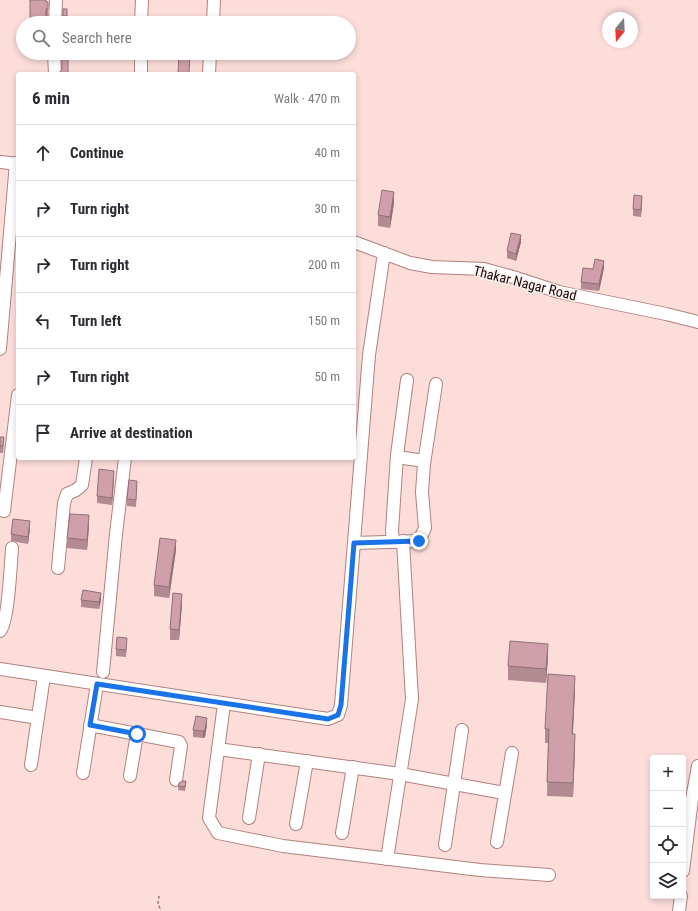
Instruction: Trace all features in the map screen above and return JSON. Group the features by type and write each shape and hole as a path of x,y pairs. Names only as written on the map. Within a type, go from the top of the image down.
{"street":[{"path":"55,16 56,0"},
{"path":"142,0 142,16"},
{"path":"213,16 214,0"},
{"path":"54,60 55,72"},
{"path":"141,60 141,72"},
{"path":"209,72 210,60"},
{"path":"0,162 16,163"},
{"path":"0,349 16,174"},
{"name":"Thakar Nagar Road","path":"356,243 410,263 432,267 484,269 559,292 698,322"},
{"path":"0,669 328,719 338,715 341,705 369,355 384,253"},
{"path":"387,859 412,699 398,541 392,531 397,457 407,380"},
{"path":"354,543 419,541 425,528 422,492 424,461 436,384"},
{"path":"4,511 16,412"},
{"path":"397,457 424,461"},
{"path":"58,568 64,503 67,494 76,490 82,485 86,460"},
{"path":"103,672 125,460"},
{"path":"0,631 3,628 6,617 12,548"},
{"path":"31,765 44,676"},
{"path":"83,773 97,684"},
{"path":"224,704 209,818 218,833 283,846 480,870 548,875"},
{"path":"0,712 38,718"},
{"path":"90,725 178,742 181,746 176,780"},
{"path":"444,845 462,730"},
{"path":"130,776 137,734"},
{"path":"218,749 400,774 504,793"},
{"path":"497,842 504,793 512,753"},
{"path":"249,818 259,754"},
{"path":"296,824 307,761"},
{"path":"684,863 692,799 698,766"},
{"path":"342,833 353,767"},
{"path":"679,911 681,899"}],"path":[{"path":"159,896 158,903 161,911"}],"building":[{"path":"30,0 46,0 46,2 48,2 46,16 30,16"},
{"path":"63,9 67,9 67,16 63,16"},
{"path":"62,60 68,60 68,72 60,72 62,67"},
{"path":"179,60 190,60 189,72 178,72"},
{"path":"382,190 394,192 390,217 378,215"},
{"path":"634,195 642,196 641,210 633,209"},
{"path":"511,233 521,235 516,254 507,251"},
{"path":"595,259 604,261 599,284 581,282 583,268 593,269"},
{"path":"0,437 4,437 3,446 0,446"},
{"path":"99,469 114,471 112,498 97,496"},
{"path":"129,480 137,481 136,500 127,499"},
{"path":"70,514 89,515 87,540 67,538"},
{"path":"13,519 30,521 28,537 11,534"},
{"path":"160,538 176,540 169,587 154,585"},
{"path":"83,590 101,593 99,602 81,600"},
{"path":"173,593 182,594 179,630 170,629"},
{"path":"117,637 127,638 126,650 116,649"},
{"path":"510,641 548,644 546,669 508,666"},
{"path":"548,674 575,676 572,734 575,734 573,783 547,782 549,729 545,729"},
{"path":"196,716 207,718 205,730 193,730"},
{"path":"182,781 186,781 185,787 178,786"}],"route":[{"path":"137,734 90,725 97,684 328,719 338,715 341,705 354,543 419,541"}]}
